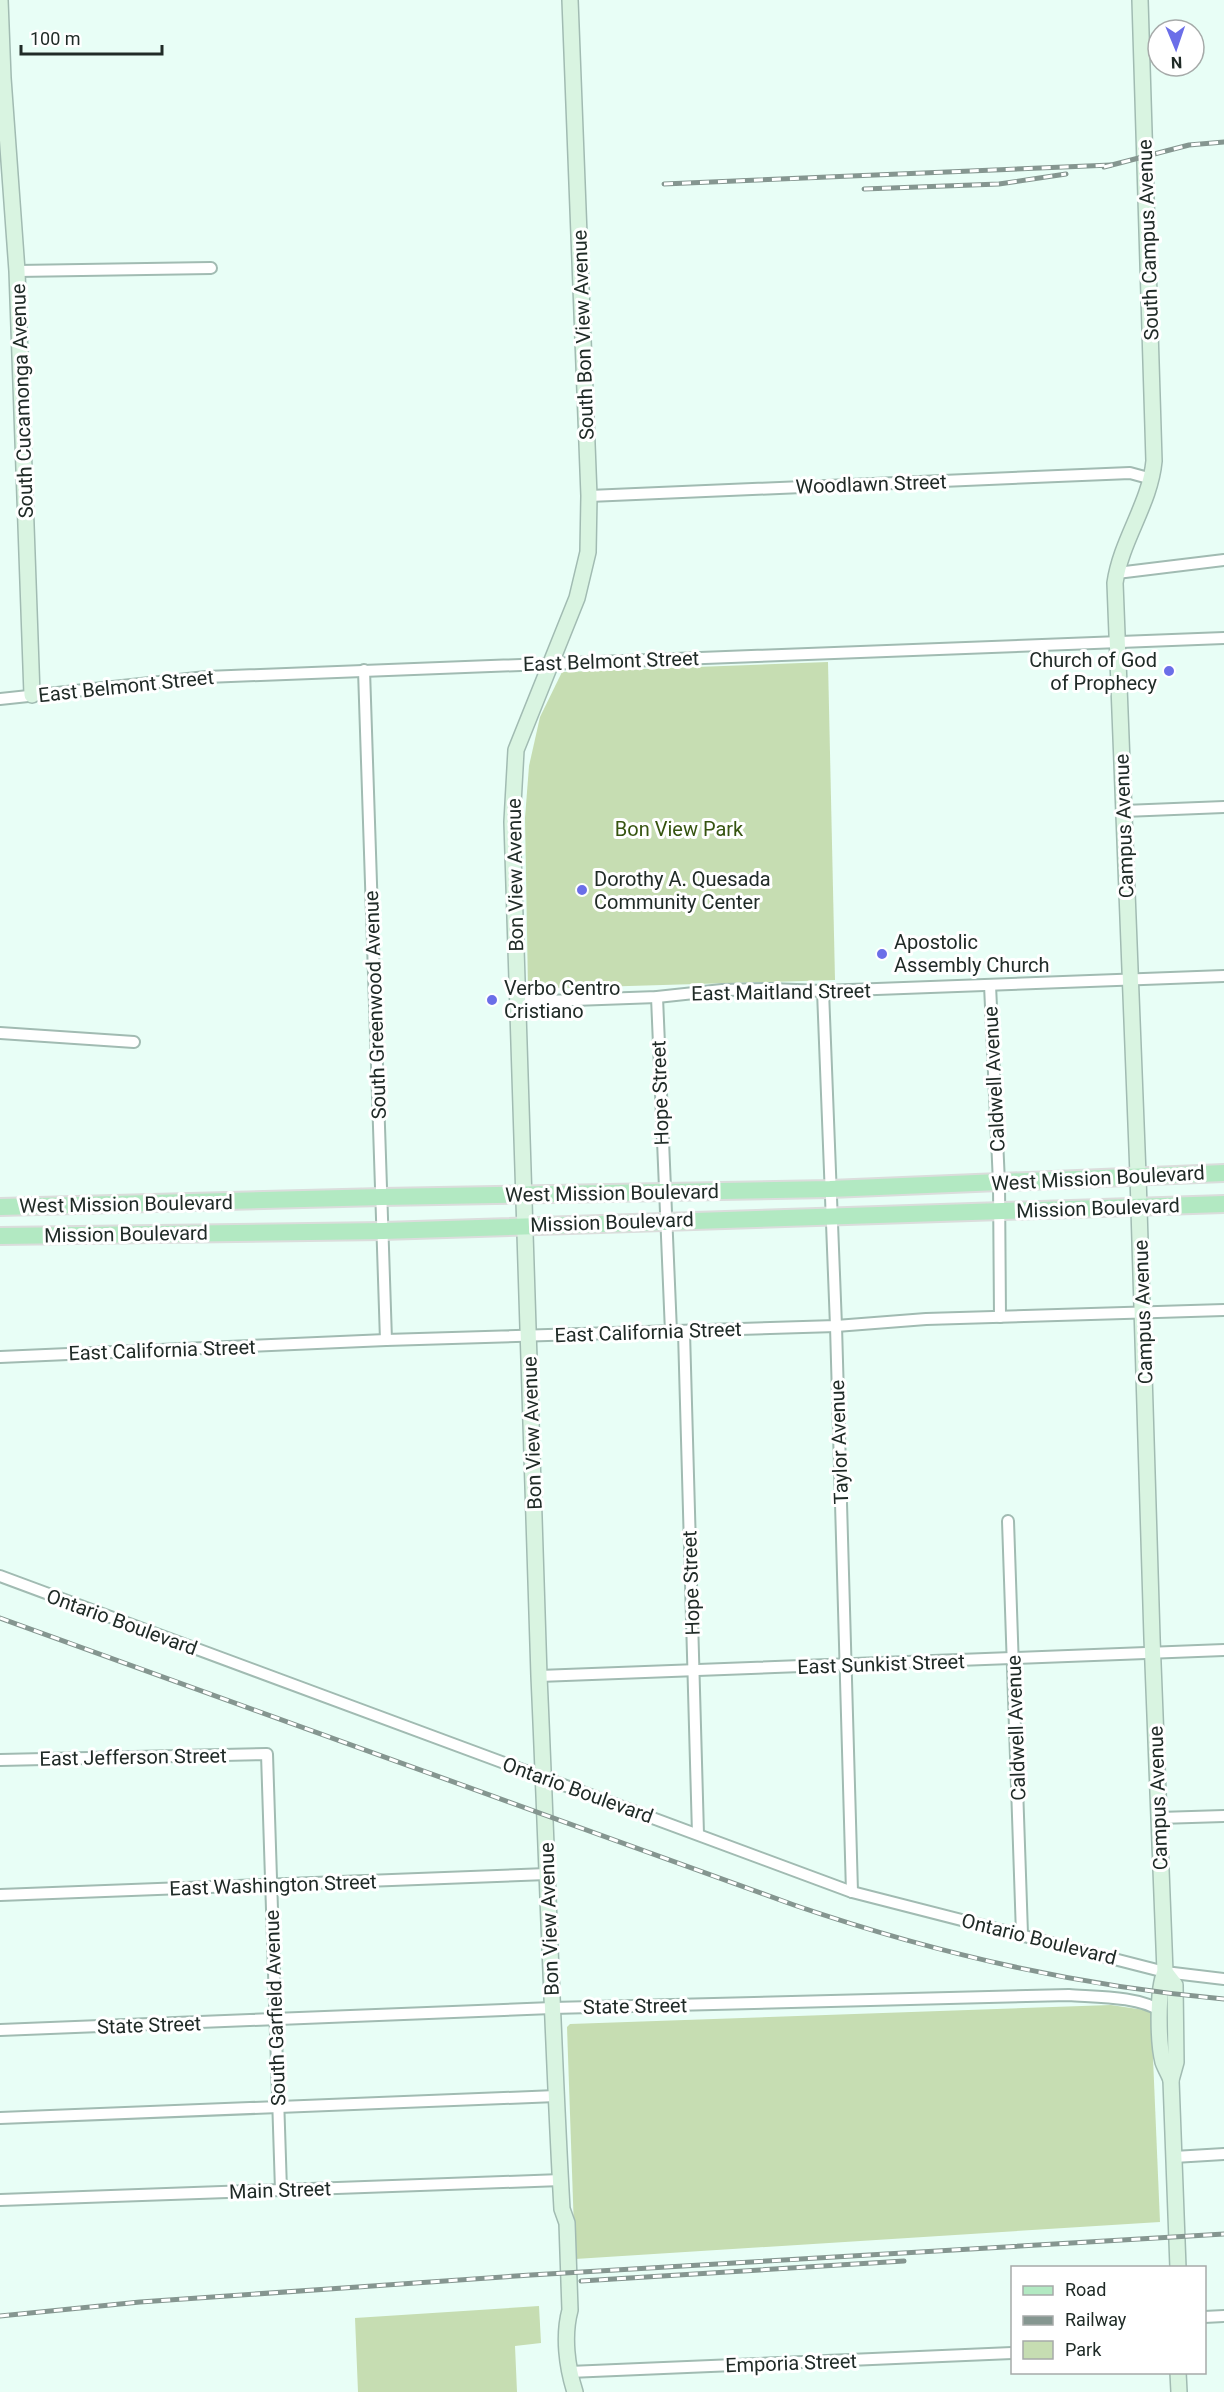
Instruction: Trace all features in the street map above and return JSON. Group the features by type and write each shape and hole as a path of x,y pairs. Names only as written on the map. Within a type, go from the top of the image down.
{"main road":[{"name":"West Mission Boulevard","path":"0,1207 830,1189 1224,1173"},
{"name":"Mission Boulevard","path":"0,1236 383,1231 665,1220 1224,1204"}],"street":[{"name":"South Cucamonga Avenue","path":"0,0 3,78 17,270 32,695"},
{"name":"South Bon View Avenue","path":"550,663 577,598 588,552 589,496 570,0"},
{"name":"South Campus Avenue","path":"1140,0 1154,451 1152,479"},
{"path":"17,270 211,267"},
{"name":"Woodlawn Street","path":"589,496 1130,473 1152,479"},
{"name":"Campus Avenue","path":"1152,479 1117,573 1117,642 1143,1312 1165,1972 1160,1982 1160,2011 1164,2063 1171,2080"},
{"path":"1117,573 1224,560"},
{"name":"East Belmont Street","path":"0,699 196,677 1224,638"},
{"name":"Bon View Avenue","path":"550,663 516,750 512,822 539,1676 552,2008 562,2209 567,2223 570,2310 567,2323 568,2372 575,2392"},
{"name":"South Greenwood Avenue","path":"364,670 386,1340"},
{"path":"1124,811 1224,807"},
{"name":"East Maitland Street","path":"518,1002 657,997 723,990 823,991 1224,976"},
{"name":"Caldwell Avenue","path":"990,985 999,1183 1000,1317"},
{"name":"Taylor Avenue","path":"823,991 836,1326 852,1892"},
{"name":"Hope Street","path":"657,997 671,1332"},
{"path":"0,1033 134,1042"},
{"name":"East California Street","path":"0,1357 386,1340 836,1326 926,1319 1224,1310"},
{"name":"Hope Street","path":"684,1332 698,1834"},
{"name":"Caldwell Avenue","path":"1008,1521 1022,1934"},
{"name":"Ontario Boulevard","path":"0,1576 852,1892 1165,1972 1224,1979"},
{"name":"East Sunkist Street","path":"539,1676 1224,1650"},
{"name":"East Jefferson Street","path":"0,1760 267,1754"},
{"name":"South Garfield Avenue","path":"267,1754 281,2190"},
{"path":"1159,1818 1224,1816"},
{"name":"East Washington Street","path":"0,1895 547,1874"},
{"name":"Campus Avenue","path":"1165,1972 1174,1985 1176,2062 1171,2080 1178,2266"},
{"name":"State Street","path":"0,2030 552,2008 1069,1995 1118,1999 1154,2007 1160,2011"},
{"path":"0,2118 556,2096"},
{"path":"1174,2157 1224,2154"},
{"name":"Main Street","path":"0,2200 561,2180"},
{"path":"1206,2317 1224,2316"},
{"name":"Emporia Street","path":"568,2372 1011,2353"},
{"path":"1178,2374 1179,2392"}],"green space":[{"name":"Bon View Park","path":"828,662 835,980 528,989 525,818 529,766 540,717 562,672"},
{"path":"1111,2005 1151,2011 1160,2222 575,2259 567,2027 570,2024"},
{"path":"539,2306 541,2343 515,2346 517,2392 358,2392 355,2318"}],"railway":[{"path":"1104,167 1189,145 1224,142"},
{"path":"664,184 1111,165"},
{"path":"864,189 999,184 1066,174"},
{"path":"0,1618 794,1905 847,1922 899,1938 1006,1965 1114,1986 1224,1999"},
{"path":"0,2316 140,2302 531,2275 1224,2234"},
{"path":"581,2281 904,2261"}],"place":[{"name":"Church of God of Prophecy","path":"1169,671"},
{"name":"Dorothy A. Quesada Community Center","path":"582,890"},
{"name":"Apostolic Assembly Church","path":"882,954"},
{"name":"Verbo Centro Cristiano","path":"492,1000"}]}
